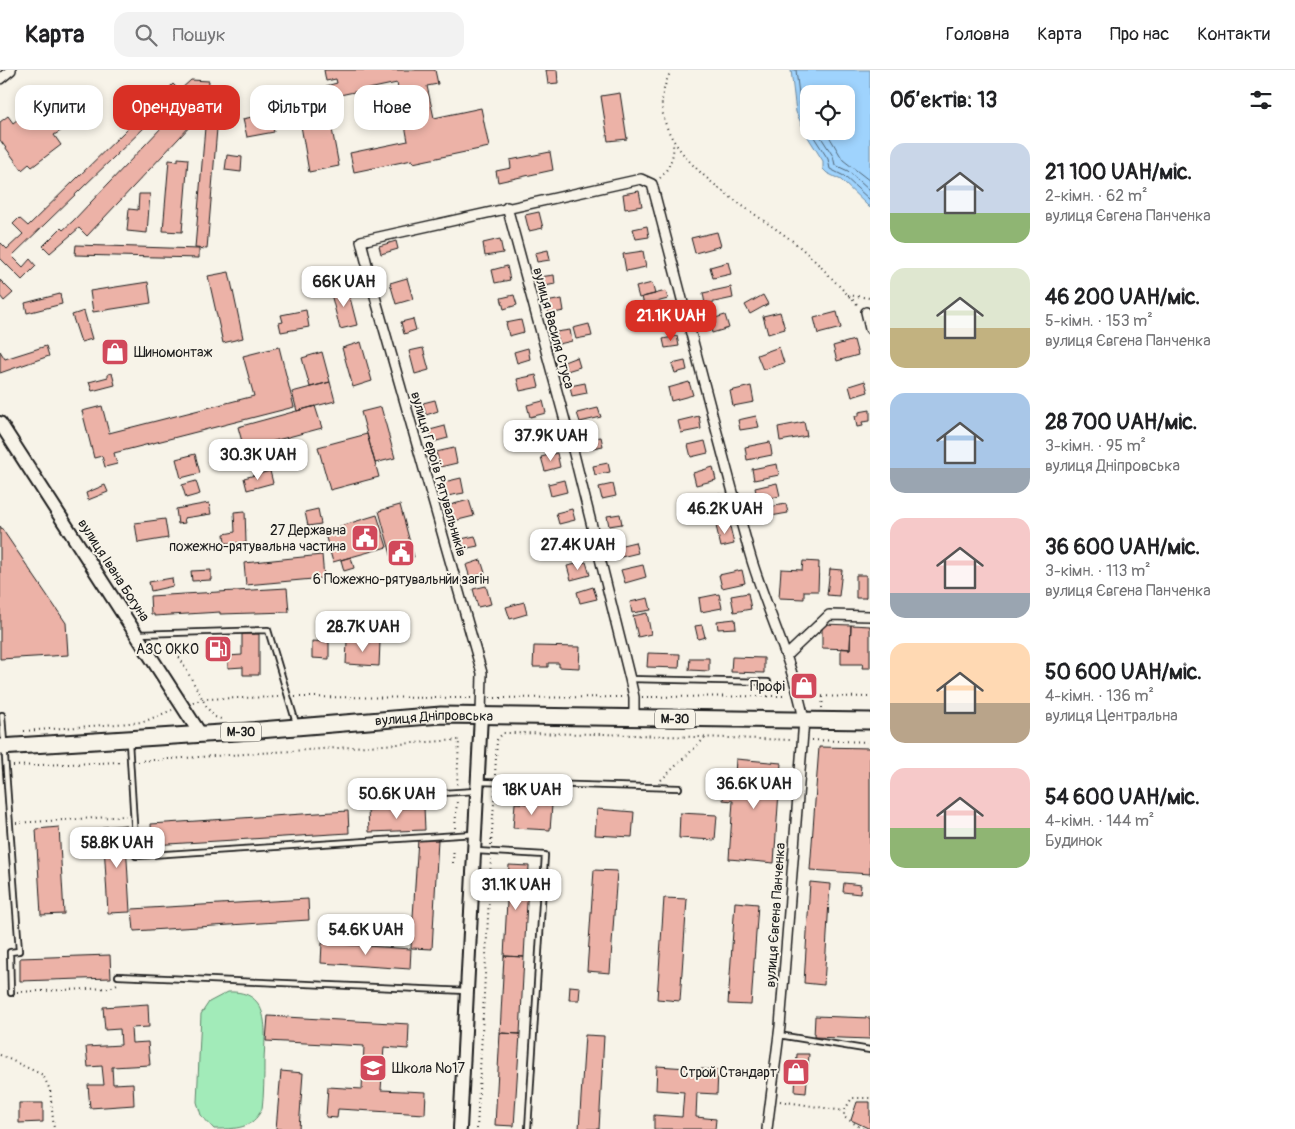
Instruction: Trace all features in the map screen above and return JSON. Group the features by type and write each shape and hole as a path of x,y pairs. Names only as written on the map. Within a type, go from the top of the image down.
{"highway":[{"name":"вулиця Дніпровська","path":"3,742 201,734 440,715 870,721"}],"street":[{"path":"0,79 11,70"},
{"path":"507,207 641,179 652,184"},
{"name":"вулиця Євгена Панченка","path":"652,184 750,553 787,655 804,720 779,1035 767,1129"},
{"name":"вулиця Героїв Рятувальників","path":"481,715 482,673 377,304 361,241 507,207"},
{"name":"вулиця Василя Стуса","path":"507,207 574,454 630,679 634,697 634,718"},
{"path":"866,312 870,329"},
{"name":"вулиця Івана Богуна","path":"0,423 201,734"},
{"path":"787,655 829,615 870,616"},
{"path":"460,1129 481,715"}],"lane":[{"path":"137,634 268,630 298,727"},
{"path":"630,679 768,682"},
{"path":"2,715 8,824 19,951 10,952 12,993"},
{"path":"128,738 136,856 476,834"},
{"path":"360,798 457,791 495,782 678,788"},
{"path":"475,851 545,855 528,1129"},
{"path":"118,976 468,991"},
{"path":"779,1035 870,1050"}],"path":[{"path":"652,184 662,176 674,151 673,143 664,124 662,106 666,82 671,70"},
{"path":"673,143 712,184 792,241 866,312"},
{"path":"848,295 870,298"},
{"path":"172,644 202,700 215,716 226,721"},
{"path":"822,708 823,696"},
{"path":"3,742 143,722 202,700 288,697 870,697"},
{"path":"476,1129 497,740 503,733 870,742"},
{"path":"820,734 820,740"},
{"path":"652,788 706,737"},
{"path":"6,767 130,762 460,740 453,863"},
{"path":"8,824 134,816"},
{"path":"12,993 110,988 133,977"},
{"path":"0,1055 43,1075 50,1090 54,1129"},
{"path":"862,1129 844,1118 844,1111 852,1098 870,1098"},
{"path":"771,1100 844,1111"}],"green space":[{"path":"228,992 242,993 252,998 259,1005 263,1015 265,1038 263,1103 262,1109 254,1121 237,1128 214,1129 201,1115 197,1102 201,1014 209,1002"}],"water":[{"path":"791,70 870,70 870,208 841,180 823,169 823,161 810,140 855,140 855,85 800,85 800,121 796,112"}],"building":[{"path":"324,70 435,70 438,84 429,86 397,85 397,83 388,85 354,85 354,92 344,94 344,85 330,85 337,83 336,79 326,81"},
{"path":"546,70 557,70 558,83 548,84"},
{"path":"191,80 209,81 209,85 185,85"},
{"path":"620,93 627,139 608,141 601,96"},
{"path":"429,95 434,118 481,108 489,147 413,163 412,160 354,172 350,153 408,141 406,130 429,130"},
{"path":"8,116 13,123 15,121 15,130 62,130 54,135 61,145 32,167 29,164 22,170 0,140 0,122"},
{"path":"250,117 250,130 274,130 274,132 247,137 243,119"},
{"path":"126,130 142,130 12,256 23,267 30,259 36,266 22,280 0,258 0,245 1,243 7,249 23,234 13,224 19,218 28,226"},
{"path":"159,130 186,130 87,236 79,228 50,253 43,246 61,228 63,230"},
{"path":"205,130 217,130 207,249 195,248"},
{"path":"302,130 332,130 339,166 309,172"},
{"path":"550,152 553,170 498,182 496,171 511,168 510,160"},
{"path":"227,155 242,157 241,172 225,170"},
{"path":"178,158 188,159 182,232 163,231 169,160 178,161"},
{"path":"639,191 642,206 625,209 623,194"},
{"path":"139,194 150,194 147,233 127,231 129,209 138,210"},
{"path":"539,212 543,228 529,231 525,215"},
{"path":"647,226 649,237 636,239 633,229"},
{"path":"717,232 721,246 695,253 691,238"},
{"path":"500,239 503,253 485,256 483,243"},
{"path":"396,241 398,249 381,254 379,246"},
{"path":"76,245 199,249 199,258 75,255"},
{"path":"548,250 550,260 537,262 535,253"},
{"path":"643,251 646,267 626,271 623,254"},
{"path":"728,262 731,274 713,278 710,267"},
{"path":"507,266 510,280 495,283 492,270"},
{"path":"229,272 243,338 223,343 208,276"},
{"path":"554,275 555,284 540,287 539,277"},
{"path":"407,278 413,299 396,304 390,283"},
{"path":"0,280 13,293 4,301 0,296"},
{"path":"148,282 151,303 93,312 90,291"},
{"path":"652,283 655,294 639,298 636,287"},
{"path":"347,286 357,325 340,329 330,290"},
{"path":"731,287 733,298 705,304 703,293"},
{"path":"666,291 668,299 644,305 642,297"},
{"path":"60,294 62,304 27,313 25,303"},
{"path":"514,295 517,305 504,309 501,298"},
{"path":"763,295 768,304 750,314 745,305"},
{"path":"562,299 564,311 549,314 546,302"},
{"path":"670,308 672,318 658,321 656,311"},
{"path":"306,310 309,327 281,332 279,323 283,322 281,315"},
{"path":"84,311 92,339 81,342 72,315"},
{"path":"780,312 785,329 768,334 763,316"},
{"path":"837,312 841,328 818,334 814,318"},
{"path":"725,315 729,328 712,333 709,320"},
{"path":"413,319 416,330 404,334 401,322"},
{"path":"521,320 524,332 509,336 506,323"},
{"path":"589,324 592,336 576,339 573,328"},
{"path":"570,330 572,341 559,344 556,332"},
{"path":"677,336 679,346 665,348 663,339"},
{"path":"854,340 858,355 837,361 833,346"},
{"path":"361,342 372,381 353,387 342,348"},
{"path":"46,346 49,356 0,373 0,351 5,359"},
{"path":"279,347 294,407 114,453 117,464 105,467 102,456 94,458 82,411 102,406 109,433 254,396 243,356"},
{"path":"779,347 784,363 763,370 757,355"},
{"path":"423,348 429,370 415,374 409,351"},
{"path":"528,348 530,359 517,363 514,352"},
{"path":"322,352 330,382 310,387 302,358"},
{"path":"577,357 580,367 567,371 564,362"},
{"path":"685,361 687,370 675,373 672,364"},
{"path":"112,373 115,385 92,391 89,382 108,377 108,374"},
{"path":"536,375 539,387 520,391 517,379"},
{"path":"865,381 868,392 852,397 849,386"},
{"path":"330,382 335,401 297,411 292,392"},
{"path":"689,382 693,395 671,401 668,388"},
{"path":"585,383 587,393 572,396 570,386"},
{"path":"751,386 754,402 733,406 730,391"},
{"path":"435,400 438,411 426,415 423,403"},
{"path":"543,401 546,413 530,417 527,405"},
{"path":"315,406 322,428 244,449 238,427"},
{"path":"381,407 395,458 375,463 361,412"},
{"path":"598,408 601,417 580,422 577,413"},
{"path":"870,410 870,421 862,422 863,426 857,427 855,416 859,416 859,412"},
{"path":"699,416 701,429 681,433 678,421"},
{"path":"756,416 759,427 740,430 738,420"},
{"path":"804,422 807,436 780,441 778,427"},
{"path":"445,426 448,438 433,442 430,430"},
{"path":"549,426 553,439 529,445 526,432"},
{"path":"367,434 379,477 330,490 318,447"},
{"path":"601,437 603,446 587,449 586,439"},
{"path":"705,441 708,453 691,457 688,445"},
{"path":"770,442 772,455 747,460 745,447"},
{"path":"454,448 457,463 440,467 436,452"},
{"path":"557,453 560,467 545,471 541,457"},
{"path":"195,454 200,473 181,478 176,459"},
{"path":"608,463 610,472 595,475 593,466"},
{"path":"777,464 779,475 754,480 752,469"},
{"path":"713,467 716,480 696,485 693,473"},
{"path":"270,471 273,483 247,490 244,478"},
{"path":"461,478 464,493 447,496 444,482"},
{"path":"564,480 567,492 551,496 548,484"},
{"path":"196,481 200,494 186,498 182,485"},
{"path":"777,483 780,496 758,501 755,488"},
{"path":"613,484 616,496 602,499 599,487"},
{"path":"105,485 108,492 88,500 86,493"},
{"path":"720,494 723,506 707,509 705,498"},
{"path":"469,500 474,516 454,521 450,505"},
{"path":"209,503 211,514 184,518 185,523 178,524 176,509"},
{"path":"786,504 788,513 765,517 763,508"},
{"path":"400,505 414,557 393,562 379,511"},
{"path":"318,509 321,524 308,526 305,512"},
{"path":"572,509 575,520 559,524 556,513"},
{"path":"245,511 246,543 225,543 224,534 235,532 234,512"},
{"path":"620,514 622,524 609,526 607,516"},
{"path":"377,515 387,547 333,562 324,531"},
{"path":"165,519 168,538 138,543 135,523"},
{"path":"729,522 734,544 721,547 716,526"},
{"path":"0,526 66,623 68,655 0,659"},
{"path":"578,530 582,547 566,550 563,533"},
{"path":"475,536 478,546 463,549 461,539"},
{"path":"635,542 638,553 617,558 614,547"},
{"path":"322,555 324,578 246,585 244,563"},
{"path":"351,557 354,568 344,571 341,560"},
{"path":"481,560 485,573 470,578 466,565"},
{"path":"803,561 819,562 818,591 804,591 804,599 779,598 781,569 802,570"},
{"path":"586,562 590,575 571,580 567,566"},
{"path":"643,565 646,577 625,583 621,570"},
{"path":"830,569 842,570 839,596 827,595"},
{"path":"211,570 211,580 192,581 191,571"},
{"path":"742,570 745,583 722,588 719,575"},
{"path":"856,575 866,575 866,598 856,598"},
{"path":"172,578 173,586 151,591 149,582"},
{"path":"486,586 491,604 478,607 473,589"},
{"path":"593,587 597,599 580,603 577,592"},
{"path":"287,588 289,612 220,614 220,612 154,616 154,614 151,614 150,596"},
{"path":"748,593 751,609 734,612 731,596"},
{"path":"719,594 722,608 701,612 699,598"},
{"path":"648,598 651,610 632,613 630,602"},
{"path":"524,602 527,614 510,619 506,607"},
{"path":"647,613 651,634 638,637 633,616"},
{"path":"735,619 736,628 718,629 717,621"},
{"path":"822,624 851,625 850,649 822,648"},
{"path":"702,625 705,637 698,639 695,626"},
{"path":"851,625 870,626 870,668 862,668 863,664 841,664 841,648 850,649"},
{"path":"242,634 259,634 259,675 243,675 243,667 228,668 228,656 242,655"},
{"path":"312,641 329,642 329,659 312,658"},
{"path":"347,641 380,642 379,666 346,664"},
{"path":"534,646 580,647 579,668 559,667 559,663 548,663 548,667 533,667"},
{"path":"648,653 680,654 679,668 647,667"},
{"path":"732,657 764,658 764,673 731,672"},
{"path":"690,658 709,658 709,671 689,670"},
{"path":"819,747 870,748 870,874 810,870"},
{"path":"736,759 781,763 774,863 729,859 733,801 723,800 725,775 735,775"},
{"path":"515,803 552,805 550,830 513,828"},
{"path":"424,807 425,830 369,832 368,810"},
{"path":"597,809 634,812 632,837 595,835"},
{"path":"348,811 349,833 152,845 151,824"},
{"path":"680,813 717,815 715,840 679,838"},
{"path":"125,825 130,912 108,913 103,827"},
{"path":"59,827 64,914 41,915 36,829"},
{"path":"418,839 438,840 432,949 411,948"},
{"path":"509,865 529,866 524,957 504,956"},
{"path":"594,870 617,871 610,973 587,971"},
{"path":"810,882 830,884 824,985 804,983"},
{"path":"844,883 861,885 860,894 843,892"},
{"path":"664,898 687,899 680,1001 657,999"},
{"path":"308,899 309,920 134,931 132,909"},
{"path":"735,902 758,904 751,1005 728,1004"},
{"path":"322,943 411,949 410,969 321,963"},
{"path":"110,955 111,978 20,981 20,958"},
{"path":"504,956 524,957 520,1034 500,1033"},
{"path":"570,986 580,987 579,1000 569,1000"},
{"path":"148,1004 149,1027 131,1028 132,1043 148,1042 150,1065 112,1067 113,1084 133,1083 134,1105 90,1108 88,1085 104,1085 102,1066 88,1067 86,1047 121,1045 120,1029 105,1030 103,1007"},
{"name":"Школа №17","path":"268,1016 409,1024 408,1049 384,1047 381,1090 426,1092 425,1114 338,1109 337,1118 326,1117 328,1087 362,1089 364,1046 266,1041"},
{"path":"815,1016 870,1018 870,1039 814,1037"},
{"path":"500,1033 520,1034 514,1126 495,1125"},
{"path":"585,1035 604,1036 599,1129 579,1129"},
{"path":"797,1054 809,1054 806,1093 795,1092"},
{"path":"657,1066 718,1070 717,1094 697,1093 696,1117 716,1119 715,1129 654,1129 654,1115 682,1117 684,1092 656,1090"},
{"path":"281,1071 303,1073 299,1129 276,1129"},
{"path":"857,1102 870,1102 870,1129 851,1120"},
{"path":"19,1103 43,1103 43,1122 19,1123"}],"place":[{"name":"Шиномонтаж","path":"115,352"},
{"name":"27 Державна пожежно-рятувальна частина","path":"365,538"},
{"name":"6 Пожежно-рятувальнйи загін","path":"401,553"},
{"name":"АЗС ОККО","path":"218,649"},
{"name":"Профі","path":"804,686"},
{"name":"Школа №17","path":"373,1068"},
{"name":"Строй Стандарт","path":"796,1072"}]}
